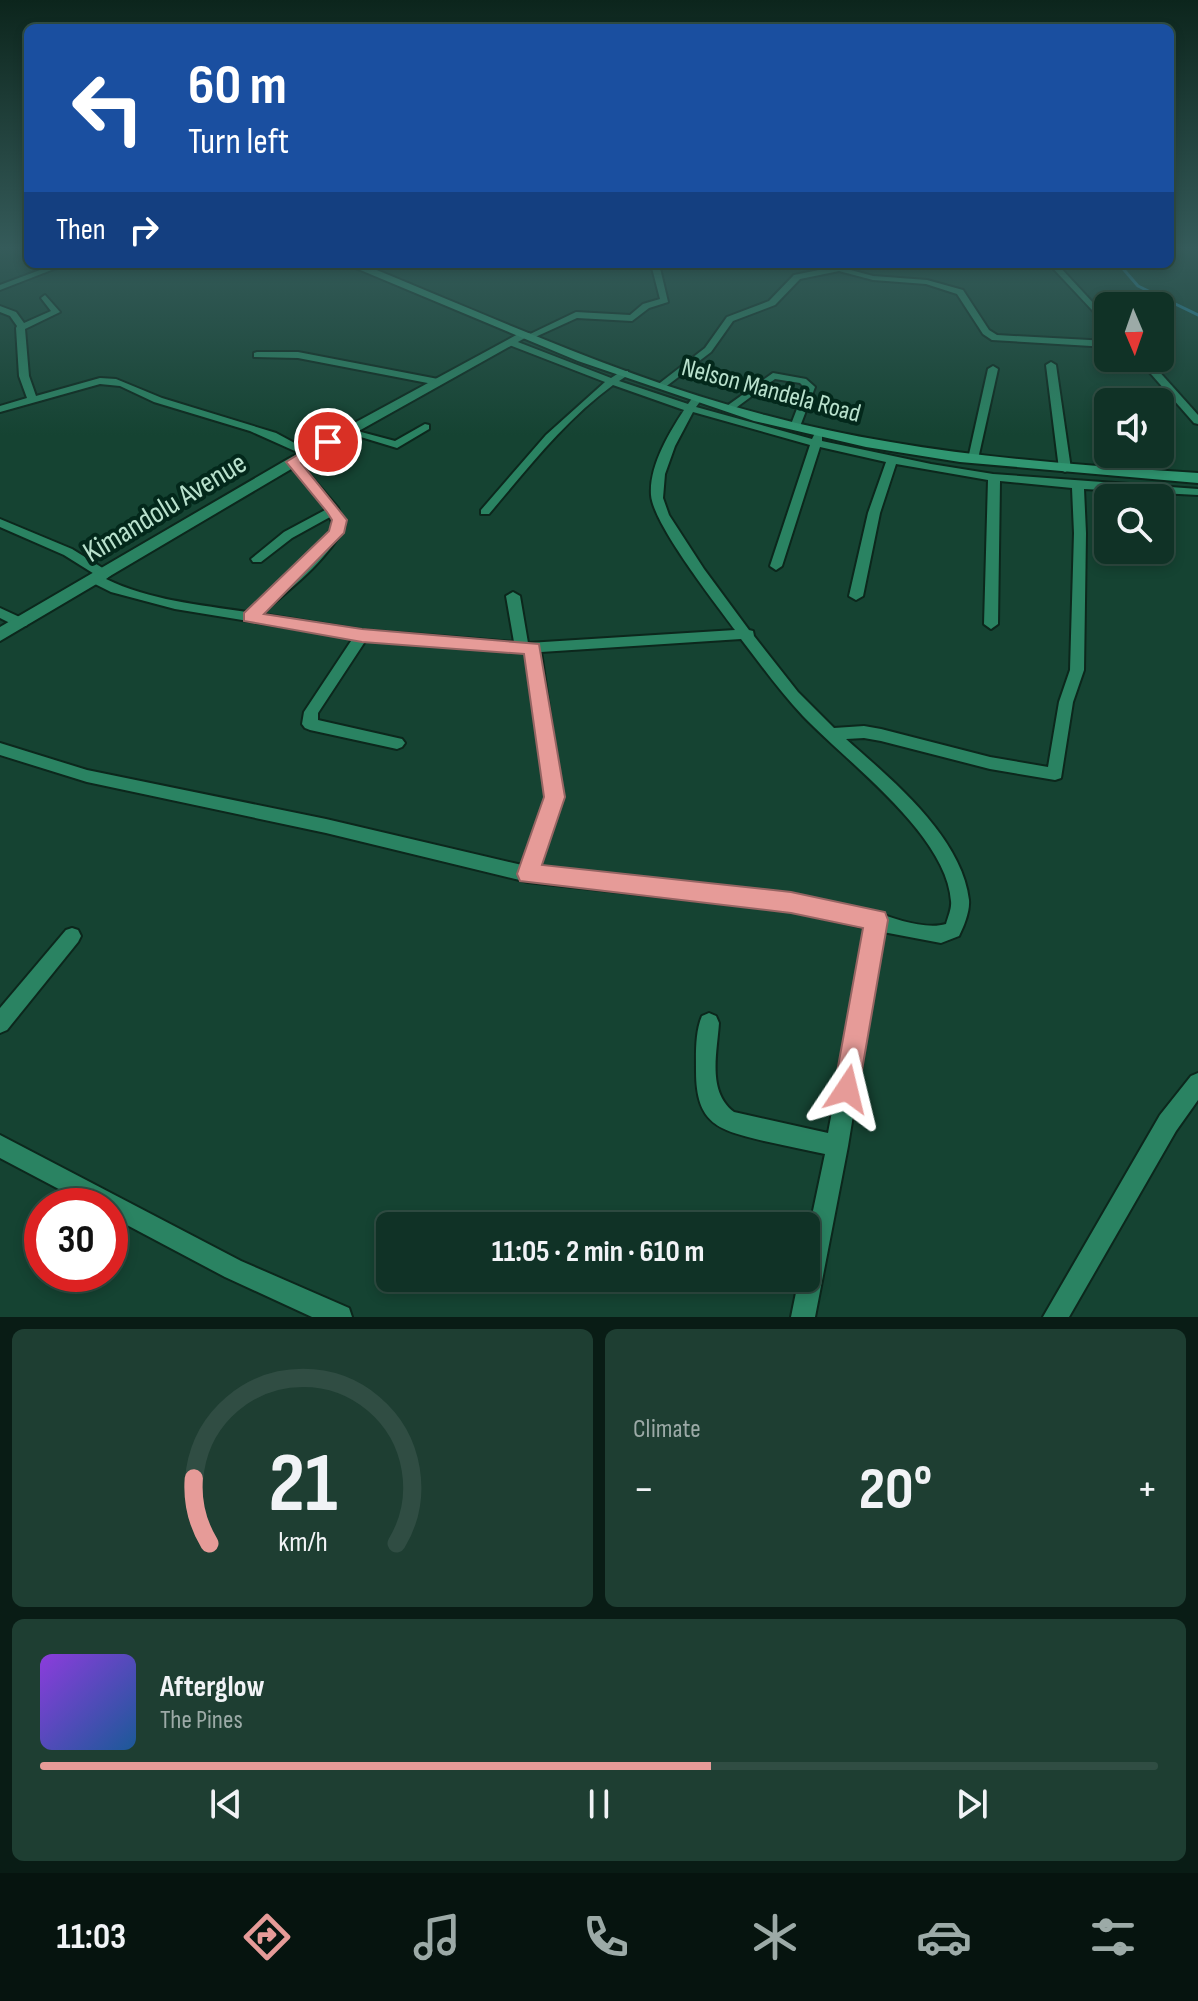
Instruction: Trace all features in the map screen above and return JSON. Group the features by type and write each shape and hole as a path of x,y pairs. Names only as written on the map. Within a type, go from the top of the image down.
{"main road":[{"name":"Nelson Mandela Road","path":"470,311 661,386 692,404 729,408 795,427 817,439 1065,469 1198,478"}],"street":[{"path":"6,311 13,314 22,326 24,376 33,400"},
{"path":"22,326 56,311"},
{"path":"528,335 576,315 632,318 640,311"},
{"path":"661,386 708,350 730,319 750,311"},
{"path":"973,311 986,332 995,338 1094,343"},
{"name":"Kimandolu Avenue","path":"0,635 346,431 528,335"},
{"path":"510,342 609,383 892,460 994,477 1198,492"},
{"path":"257,355 298,355 438,382"},
{"path":"1051,365 1065,469"},
{"path":"973,459 993,369"},
{"path":"1154,372 1198,421"},
{"path":"485,512 530,460 609,383 625,373"},
{"path":"729,408 773,376 803,381 810,387 795,427"},
{"path":"0,409 116,380 160,401 274,433 310,454"},
{"path":"0,749 87,776 326,826 528,874 791,903 941,935 953,930 958,922 958,891 953,871 931,835 905,804 805,709 706,580 657,499 671,445 692,404"},
{"path":"346,431 397,445 425,427"},
{"path":"776,566 817,439"},
{"path":"856,596 874,513 892,460"},
{"path":"250,617 333,539 339,526 334,510 293,462"},
{"path":"991,624 994,477"},
{"path":"830,734 873,733 990,763 1055,774 1066,702 1077,670 1078,484"},
{"path":"257,559 288,535 334,510"},
{"path":"0,523 68,552 116,589 175,605 362,635 527,648 748,634"},
{"path":"513,596 527,648 554,797 528,874"},
{"path":"0,612 21,623"},
{"path":"362,635 311,712 310,724 397,743"},
{"path":"803,1317 837,1146 876,920"},
{"path":"0,1023 72,936"},
{"path":"709,1023 708,1096 717,1116 729,1122 837,1146"},
{"path":"1055,1317 1168,1123 1198,1083"},
{"path":"0,1146 233,1269 340,1317"}],"waterway":[{"path":"1191,311 1198,315"}],"route":[{"path":"328,442 293,462 334,510 339,520 337,533 250,617 362,635 533,648 554,797 528,874 669,892 791,903 876,920 847,1089"}]}
